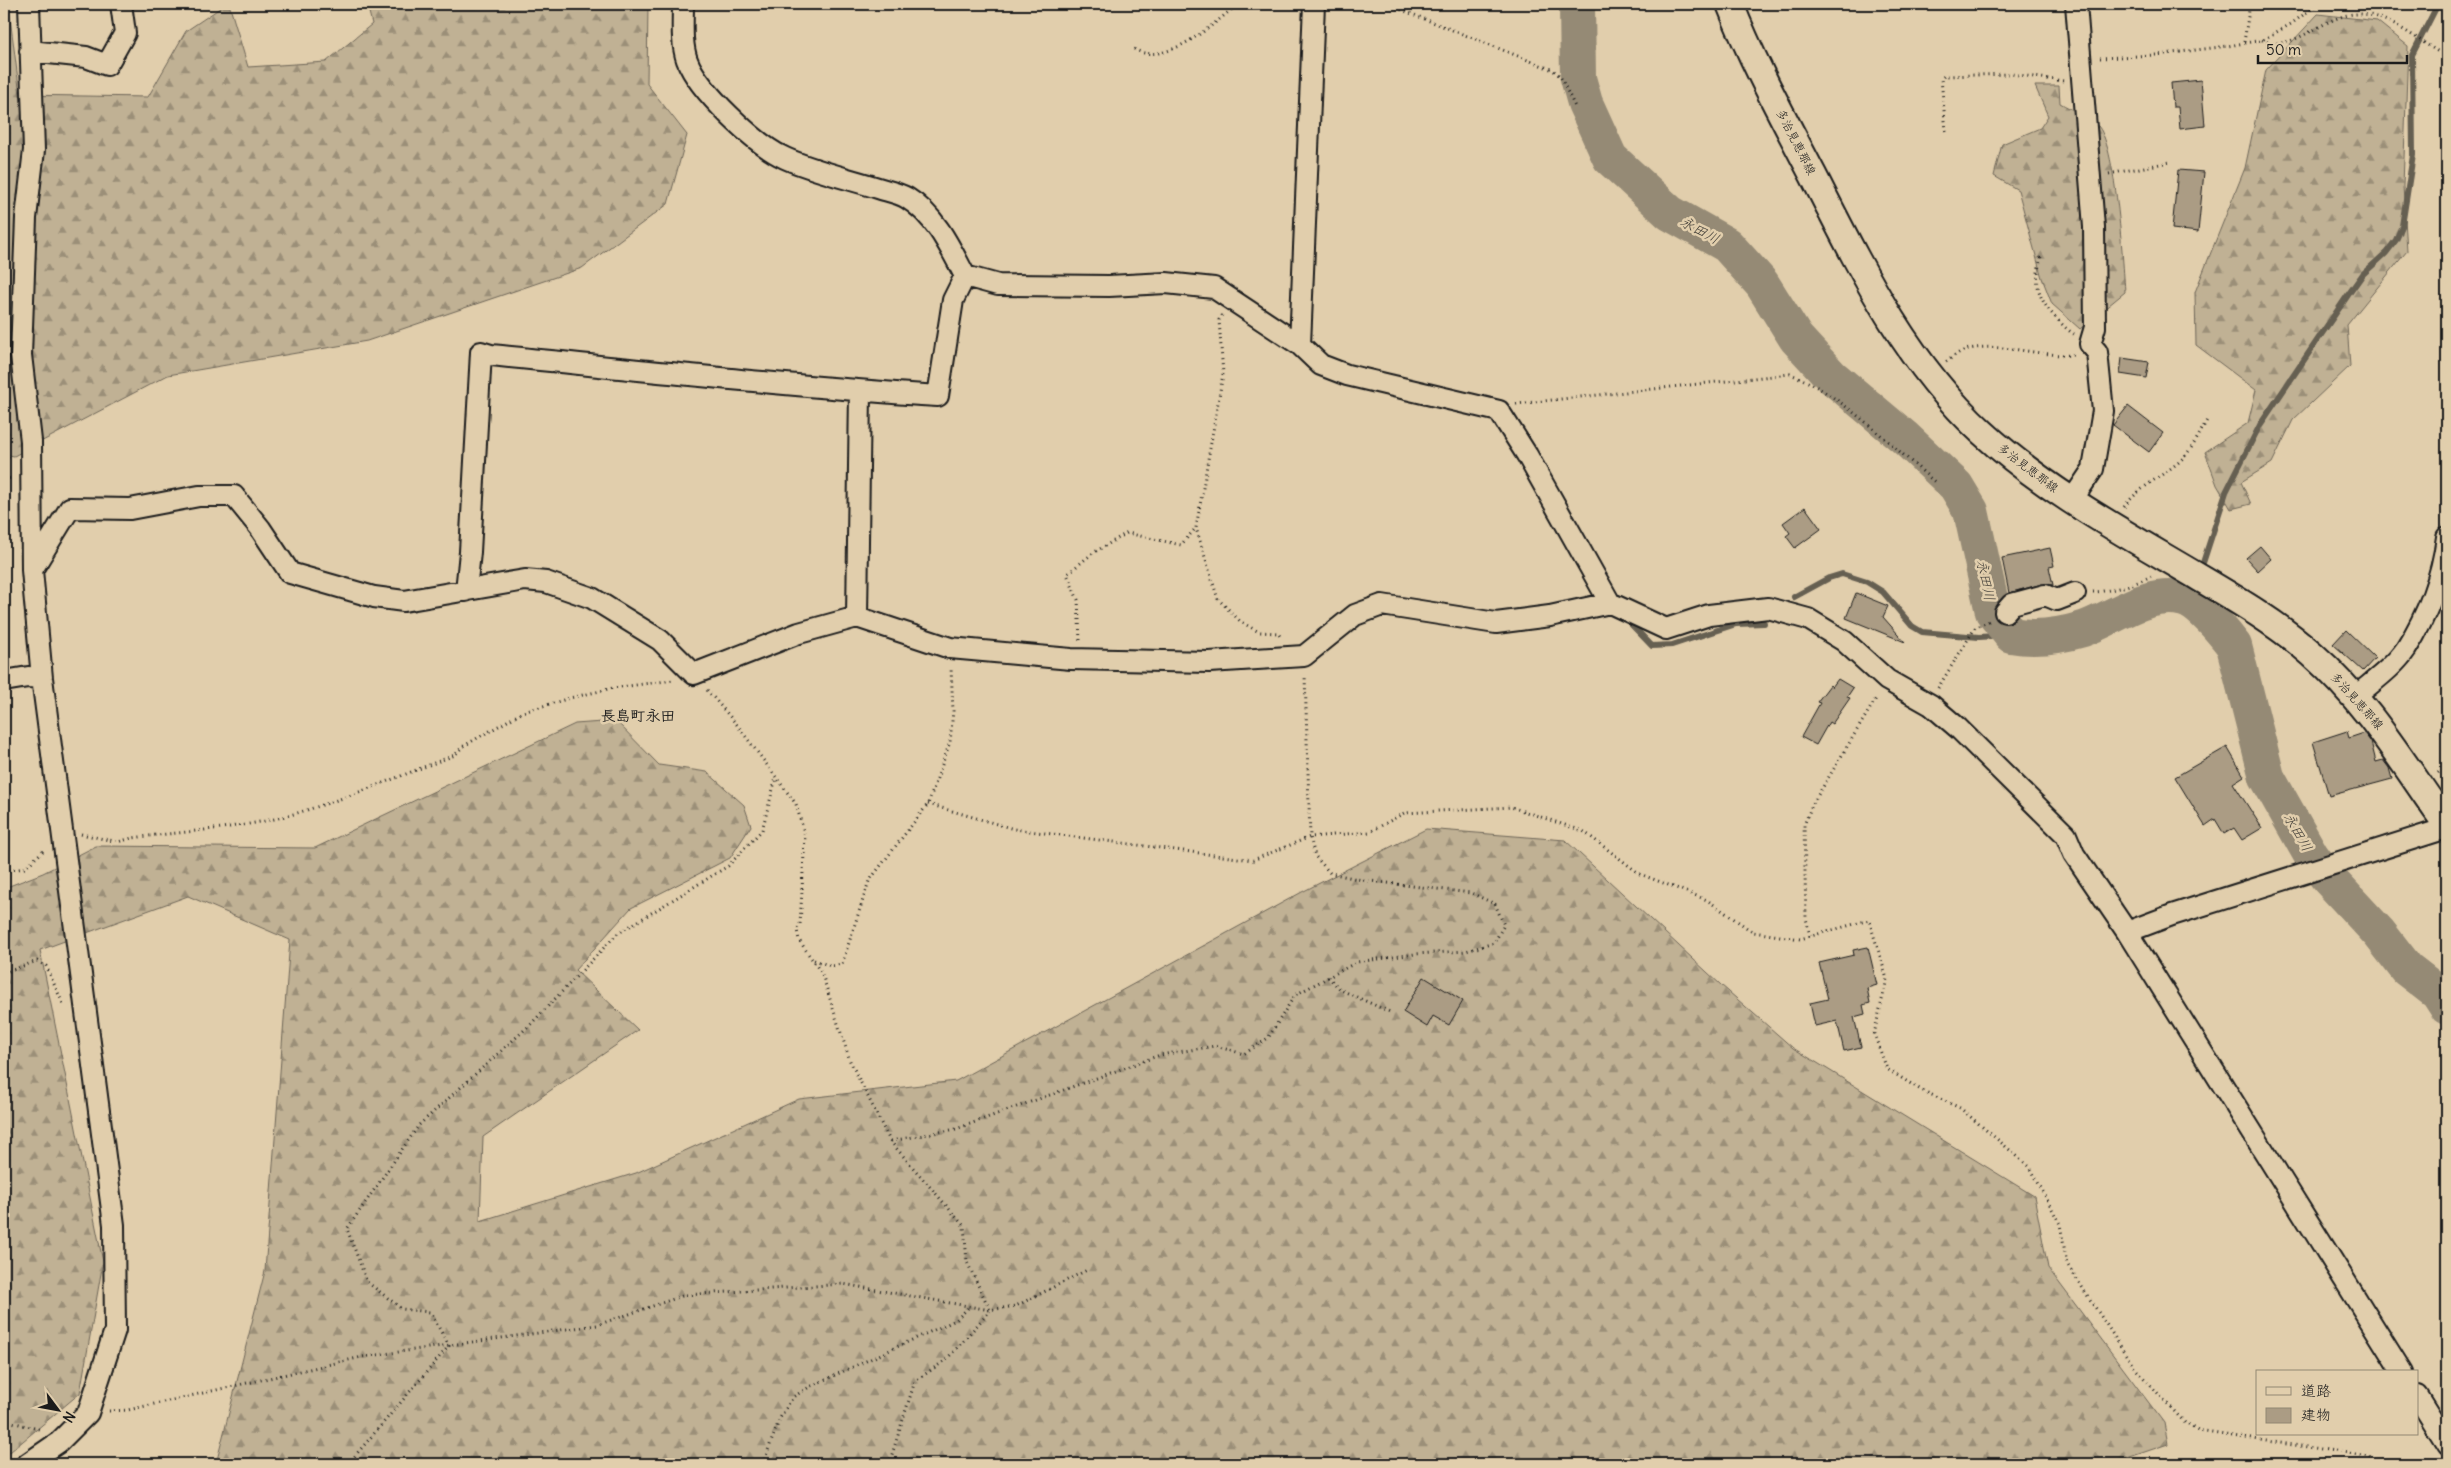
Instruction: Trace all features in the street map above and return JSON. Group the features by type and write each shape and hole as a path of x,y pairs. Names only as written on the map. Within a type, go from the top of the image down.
{"main road":[{"name":"多治見恵那線","path":"1730,4 1767,86 1866,281 1928,374 1980,431 2038,478 2164,557 2244,604 2312,654 2355,697 2385,733 2447,826"}],"street":[{"path":"27,1464 58,1442 88,1413 115,1330 114,1225 64,830 42,678 32,570 31,441 20,355 26,218 34,150 29,4"},
{"path":"30,51 86,57 107,65 125,33 121,4"},
{"path":"683,4 682,32 687,60 696,78 710,95 756,140 785,158 906,197 928,215 948,243 965,276 998,285 1108,286 1166,283 1214,288 1300,345 1321,365 1347,376 1500,411 1527,455 1610,603 1666,629 1709,615 1768,608 1808,619 1844,641 1887,680 1928,703 1958,728 2066,835 2074,854 2126,932 2401,1370"},
{"path":"1300,345 1314,4"},
{"path":"2072,500 2093,469 2103,412 2097,352 2090,344 2095,327 2096,276 2091,179 2076,4"},
{"path":"466,591 470,552 481,352 510,357 860,391 938,396 953,300 965,276"},
{"path":"857,617 860,391"},
{"path":"32,570 70,508 130,508 199,496 234,496 260,528 290,573 374,597 404,601 525,580 546,582 592,598 660,640 694,674 799,633 857,617 950,648 1081,660 1209,662 1298,657 1355,615 1382,605 1496,623 1550,616 1610,603"},
{"path":"2355,697 2388,669 2405,650 2428,608 2444,559 2447,537"},
{"path":"2005,612 2012,604 2045,595 2057,600 2075,593"},
{"path":"4,681 42,678"},
{"path":"2126,932 2345,862 2447,826"},
{"path":"2418,1398 2447,1444"}],"path":[{"path":"1134,50 1140,53 1153,53 1187,43 1238,4"},
{"path":"1387,4 1553,70 1560,76 1576,109"},
{"path":"2244,42 2250,4"},
{"path":"2081,63 2105,57 2156,55 2262,40 2291,24 2318,4"},
{"path":"2262,40 2272,44 2288,42 2332,19 2360,14 2378,16 2447,56"},
{"path":"1946,131 1941,79 1944,76 2025,75 2083,84"},
{"path":"2091,179 2170,162"},
{"path":"1928,374 1962,351 1978,347 2057,356 2074,355 2090,344 2070,333 2045,307 2037,285 2037,272 2041,257"},
{"path":"890,1141 956,1129 1160,1055 1215,1046 1244,1054 1268,1038 1295,995 1357,962 1415,954 1466,952 1494,943 1504,925 1495,904 1470,893 1362,880 1330,873 1315,856 1310,837 1298,657 1278,633 1260,632 1241,622 1218,599 1196,528 1223,374 1219,320 1230,299"},
{"path":"1500,411 1520,403 1790,374 1802,378 1851,411 1936,483"},
{"path":"2112,525 2131,498 2180,460 2192,446 2207,420"},
{"path":"1081,660 1078,600 1068,574 1093,553 1127,533 1181,545 1196,528"},
{"path":"2075,593 2103,592 2141,581 2155,574 2164,557"},
{"path":"1928,703 1975,628 1987,622"},
{"path":"813,959 831,966 842,964 869,881 928,804 950,742 953,711 950,648"},
{"path":"4,871 26,868 64,830 118,842 132,838 243,824 296,813 374,787 455,755 462,747 523,712 613,688 664,683 694,674 738,726 796,804 805,836 800,925 797,930 799,940 822,974 850,1061 890,1141 964,1226 967,1262 990,1310"},
{"path":"1810,936 1806,918 1804,825 1812,805 1887,680"},
{"path":"449,1346 430,1312 402,1309 367,1282 347,1230 419,1125 532,1024 617,934 728,866 762,830 776,777"},
{"path":"928,804 1014,829 1253,860 1310,837 1370,832 1404,813 1511,807 1583,831 1640,874 1707,900 1754,932 1800,939 1869,920 1887,979 1874,1034 1887,1069 1921,1090 1960,1108 2030,1167 2060,1224 2068,1264 2134,1367 2185,1423 2198,1431 2369,1456 2377,1464"},
{"path":"4,973 37,961 46,966 64,1006 66,1016"},
{"path":"1328,977 1341,990 1390,1012"},
{"path":"88,1413 128,1410 362,1357 597,1325 685,1295 842,1284 968,1308 990,1310 1016,1306 1089,1269"},
{"path":"763,1464 780,1418 793,1397 811,1386 956,1320 968,1308"},
{"path":"889,1464 915,1381 946,1360 990,1310"},
{"path":"348,1464 449,1346"},
{"path":"4,1420 42,1430 49,1425"}],"green space":[{"path":"4,4 9,10 20,95 148,97 186,31 226,4 229,4 248,67 326,62 372,24 367,4 648,4 647,84 687,135 668,204 582,268 367,341 168,375 14,456 4,454"},
{"path":"2318,14 2377,21 2408,46 2403,186 2407,251 2347,325 2350,366 2293,420 2272,463 2241,482 2251,504 2231,509 2217,485 2205,452 2248,423 2256,390 2196,345 2195,292 2245,168 2266,70"},
{"path":"2035,86 2059,86 2060,103 2097,125 2104,136 2114,178 2125,292 2080,329 2052,304 2042,278 2018,190 1994,176 2002,144 2040,128 2048,116"},
{"path":"616,721 659,765 707,772 744,805 751,826 730,858 631,908 575,970 638,1030 483,1137 480,1221 636,1173 799,1099 956,1081 1302,892 1426,829 1565,840 1721,985 1793,1048 2034,1196 2048,1268 2164,1423 2168,1444 2127,1458 2120,1464 216,1464 265,1271 290,940 188,896 40,950 103,1262 80,1393 4,1457 4,888 43,873 96,846 315,848 575,724"}],"building":[{"path":"2201,80 2205,126 2180,129 2178,107 2173,107 2171,83"},
{"path":"2178,170 2204,172 2198,232 2172,229"},
{"path":"2122,358 2149,362 2146,378 2120,374"},
{"path":"2128,406 2163,433 2149,452 2113,425"},
{"path":"1805,507 1821,529 1795,548 1786,536 1790,533 1783,523"},
{"path":"2260,546 2271,559 2258,571 2246,558"},
{"path":"2050,548 2054,566 2049,567 2053,585 2042,584 2009,593 2002,558"},
{"path":"1856,593 1888,606 1883,617 1905,642 1846,618"},
{"path":"2346,630 2375,658 2363,671 2333,644"},
{"path":"1838,679 1853,688 1847,697 1850,698 1832,724 1829,722 1816,745 1801,737 1820,703 1817,702 1830,685 1832,687"},
{"path":"2347,731 2349,738 2364,733 2371,742 2376,762 2383,760 2389,768 2392,779 2329,796 2313,742"},
{"path":"2227,747 2244,776 2233,783 2262,828 2242,840 2234,828 2224,834 2215,819 2205,826 2175,777"},
{"path":"1868,947 1877,985 1867,988 1870,1003 1863,1005 1865,1014 1854,1017 1861,1047 1844,1051 1837,1021 1815,1026 1810,1003 1828,999 1819,963 1854,955 1853,950"},
{"path":"1424,977 1463,1001 1449,1025 1433,1016 1427,1027 1403,1012"}],"waterway":[{"name":"永田川","path":"1577,4 1578,78 1585,103 1610,158 1670,213 1727,245 1762,284 1796,338 1831,376 1905,438 1956,486 1971,511 1993,612 2011,635 2038,637 2083,629 2132,606 2158,598 2184,599 2197,606 2218,626 2234,646 2267,777 2311,855 2327,877 2379,933 2407,969 2438,993 2447,1007"},
{"path":"2200,572 2226,492 2260,425 2348,295 2363,274 2386,253 2396,240 2402,226 2413,155 2412,55 2438,4"},
{"path":"1794,597 1829,578 1842,574 1867,582 1883,592 1912,626 1922,632 1979,637 2011,635"},
{"path":"2190,602 2196,583"},
{"path":"1627,620 1652,646 1672,645 1736,624 1764,623"}],"district":[{"name":"長島町永田","path":"638,716"}]}
